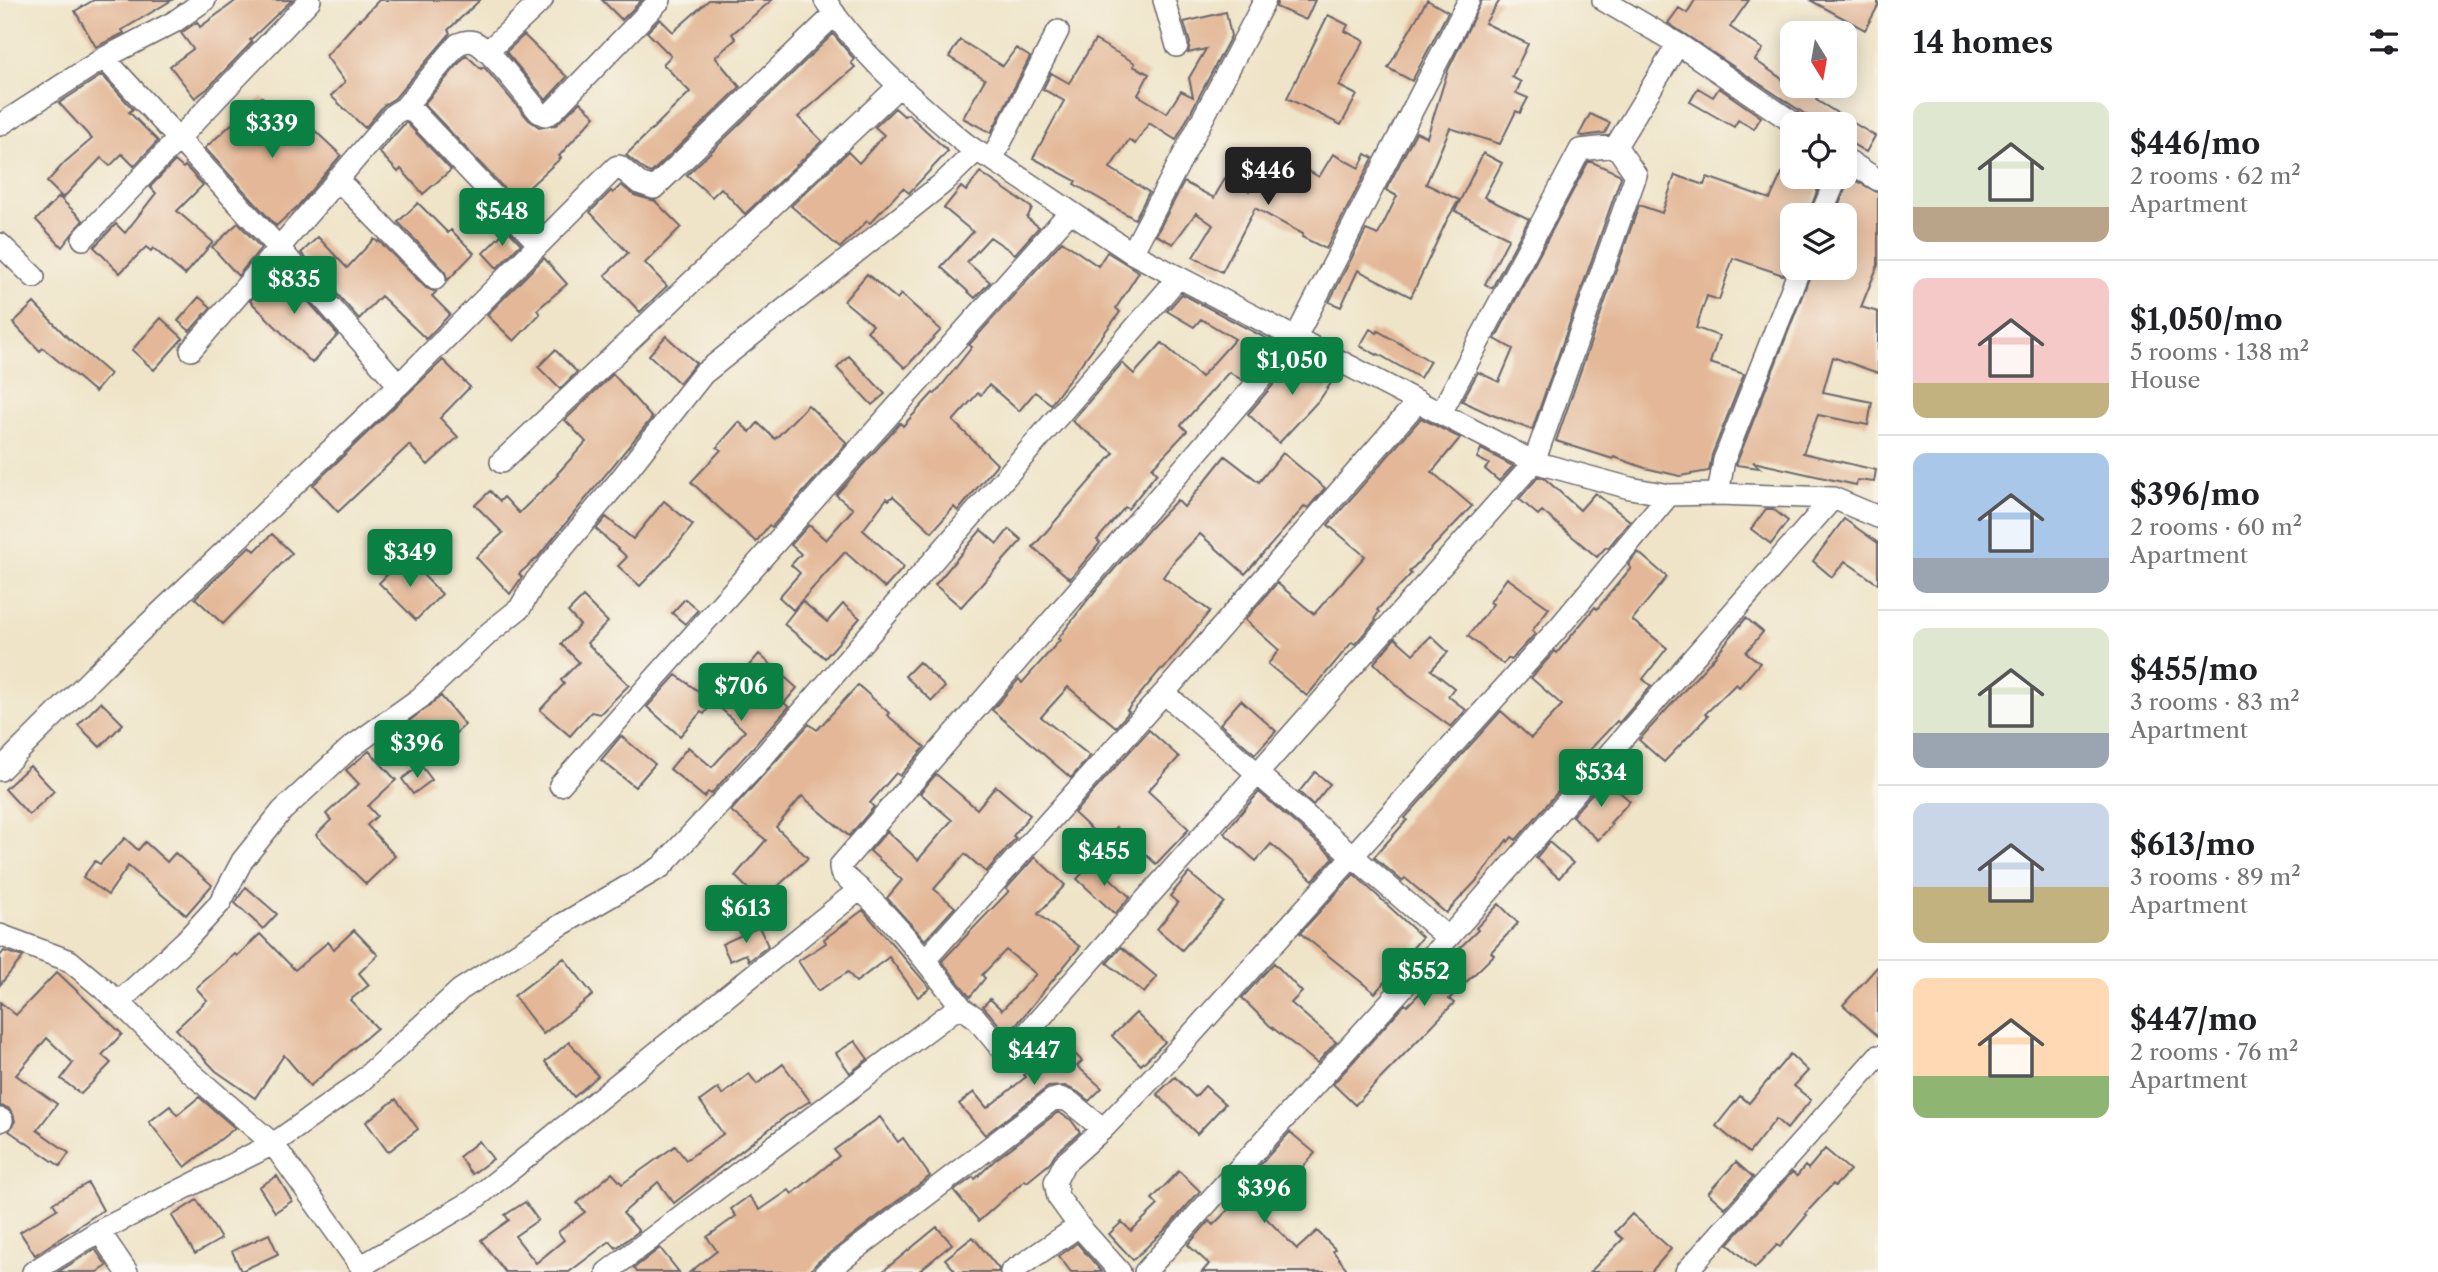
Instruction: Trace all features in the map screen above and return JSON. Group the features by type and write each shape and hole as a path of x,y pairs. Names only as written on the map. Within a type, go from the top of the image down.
{"street":[{"path":"0,125 104,58 174,22 205,0"},
{"path":"83,239 310,0"},
{"path":"487,52 542,0"},
{"path":"191,350 337,179 394,114 404,108 458,44 468,41 476,43 539,112 545,115 551,113 660,0"},
{"path":"1164,0 1177,46"},
{"path":"1132,253 1265,0"},
{"path":"1469,0 1294,339 840,866 841,873 860,889 925,960 963,1009 975,1017 998,1045 1009,1046 1020,1041 1534,462 1636,175 1616,146"},
{"path":"1603,0 1678,44 1780,114"},
{"path":"0,770 102,668 399,385 618,166 639,183 654,188 670,175 830,7 898,87 984,156 1069,213 1178,278 1534,462 1630,488 1669,495 1833,498 1878,517"},
{"path":"119,1002 185,941 220,903 242,861 282,811 350,748 420,698 489,633 520,608 536,580 619,481 703,374 943,183 984,156 1058,31"},
{"path":"1616,146 1678,44"},
{"path":"104,58 278,247 399,385"},
{"path":"500,462 898,87"},
{"path":"404,108 412,110 539,244"},
{"path":"1441,413 1580,150 1616,146"},
{"path":"1857,166 1878,180"},
{"path":"337,179 435,279"},
{"path":"560,785 1069,213"},
{"path":"0,244 34,277"},
{"path":"33,1272 99,1231 273,1144 358,1084 460,990 561,925 661,867 757,764 1178,278"},
{"path":"1718,494 1724,460 1795,280"},
{"path":"925,960 1164,693 1418,401"},
{"path":"1120,1272 1079,1226 1058,1197 1055,1182 1064,1164 1103,1129 1153,1077 1353,856 1560,626 1669,495"},
{"path":"1145,1272 1448,938 1833,498"},
{"path":"1164,693 1448,938"},
{"path":"0,935 70,961 119,1002 189,1071 273,1144 364,1269 472,1201 860,889"},
{"path":"607,1272 953,1010 963,1009"},
{"path":"1686,1272 1878,1056"},
{"path":"826,1272 1052,1100 1060,1098 1070,1102 1103,1129"},
{"path":"1012,1272 1079,1226"},
{"path":"99,1231 127,1272"}],"building":[{"path":"94,0 172,0 122,30 124,33 96,47 75,11"},
{"path":"237,0 292,0 250,40 252,42 207,89 195,98 170,66 193,49 181,33 197,22 200,27"},
{"path":"379,0 480,0 448,30 448,36 395,98 384,105 365,128 331,96 345,82 326,56"},
{"path":"602,0 642,0 622,20"},
{"path":"709,0 772,0 732,34 736,39 715,57 740,87 651,173 626,155 690,92 663,64 671,56 647,32 660,19 673,32"},
{"path":"1278,0 1315,0 1306,20 1276,7"},
{"path":"1427,0 1448,12 1412,81 1388,68"},
{"path":"1482,0 1500,0 1485,23 1528,44 1512,77 1521,82 1516,93 1528,98 1520,113 1516,111 1500,144 1450,128 1426,184 1459,200 1411,297 1358,270 1341,307 1329,302 1366,230 1378,235 1397,196 1386,190 1416,132 1427,137 1448,70"},
{"path":"1695,0 1749,0 1730,27 1763,49 1755,60 1780,78 1780,97 1668,23 1679,8 1687,13"},
{"path":"1810,0 1878,0 1878,6 1865,30 1857,26 1857,21 1848,21"},
{"path":"1226,12 1231,36 1176,140 1149,123 1135,144 1129,140 1110,168 1149,192 1135,219 1074,184 1076,181 1033,158 1064,101 1043,89 1051,73 1069,83 1095,40 1149,74 1138,95 1167,113 1181,91 1193,97 1189,78 1206,49 1188,53 1190,43 1184,22"},
{"path":"1328,15 1348,25 1345,31 1364,41 1339,86 1357,95 1341,125 1287,98"},
{"path":"833,34 854,59 851,63 855,67 798,117 822,141 745,214 721,188 712,197 687,175"},
{"path":"524,35 567,77 546,100 506,52"},
{"path":"960,40 1003,66 1016,48 1030,57 991,133 963,118 985,79 949,57"},
{"path":"466,55 481,69 484,67 529,120 539,127 556,125 580,102 595,116 559,156 561,158 515,200 424,104"},
{"path":"102,75 133,109 129,112 158,141 134,166 122,154 110,166 101,158 63,198 47,182 92,139 59,103"},
{"path":"1698,88 1713,97 1719,88 1761,117 1754,129 1738,120 1734,127 1690,102"},
{"path":"262,97 303,141 313,129 341,155 298,206 276,226 205,148"},
{"path":"1781,98 1817,98 1816,100 1836,112 1802,112"},
{"path":"895,108 904,116 908,114 948,151 909,193 903,188 870,223 867,221 840,248 791,206 848,152 859,163 884,135 875,127"},
{"path":"1590,114 1610,123 1605,133 1579,135"},
{"path":"406,122 451,170 423,194 401,169 398,172 379,152"},
{"path":"1857,125 1875,136 1866,152 1857,147"},
{"path":"1483,153 1502,163 1484,197 1529,219 1492,288 1485,284 1509,238 1455,211"},
{"path":"1333,154 1359,168 1366,154 1373,158 1326,249 1255,208 1222,272 1193,257 1213,225 1196,213 1173,244 1156,235 1184,182 1214,198 1225,178 1249,191 1257,176 1272,184 1286,158 1319,177"},
{"path":"175,161 183,168 185,166 203,185 177,211 213,242 185,275 153,248 151,251 146,247 120,273 94,247 116,224 125,233 156,193 150,187"},
{"path":"1588,162 1621,177 1532,430 1462,401 1478,372 1499,382 1513,349 1495,339"},
{"path":"980,172 1032,208 1027,218 1039,227 1015,254 990,237 967,262 990,282 975,298 941,267 973,232 944,208 961,187 966,191"},
{"path":"1675,175 1704,185 1707,177 1770,199 1780,177 1780,189 1818,189 1813,203 1780,203 1780,274 1733,258 1719,300 1707,296 1696,328 1719,336 1710,363 1744,374 1712,455 1709,471 1680,476 1556,441 1639,205 1662,213"},
{"path":"1857,181 1878,193 1878,265 1861,307 1878,312 1878,373 1833,357 1823,392 1872,402 1868,425 1818,415 1803,453 1876,470 1874,482 1857,480 1856,485 1753,462 1760,468 1736,465 1808,280 1857,280 1857,203 1840,203 1845,189 1857,189"},
{"path":"621,185 634,195 655,201 681,227 645,263 667,286 640,312 605,275 628,253 590,212"},
{"path":"59,197 83,220 62,247 36,220"},
{"path":"418,203 448,233 451,230 474,253 448,280 444,270 398,222"},
{"path":"238,223 261,248 238,276 212,247"},
{"path":"507,229 521,244 497,268 483,253"},
{"path":"318,237 347,268 374,239 379,241 426,288 436,292 432,296 450,314 426,339 381,296 359,319 301,253"},
{"path":"1062,241 1098,266 1107,252 1139,272 1116,308 1120,312 1051,404 1035,392 1019,411 989,385 981,395 978,393 953,421 997,464 958,511 954,507 932,532 893,496 889,500 887,498 863,530 904,567 885,588 845,552 793,610 779,597 800,573 791,565 801,554 791,545 809,525 826,540 853,509 836,495 900,423 903,426 933,393 935,394 972,347 969,345"},
{"path":"544,258 567,284 537,310 540,314 514,341 487,315"},
{"path":"279,268 338,335 312,363 250,301"},
{"path":"867,274 897,299 901,294 941,330 905,368 867,331 873,325 844,301"},
{"path":"1182,294 1275,343 1242,380 1229,372 1181,425 1187,431 1152,468 1157,473 1128,509 1125,507 1097,540 1100,543 1070,579 1033,547 1114,453 1072,421 1122,363 1134,374 1162,343 1201,377 1235,339 1201,319 1194,327 1167,311"},
{"path":"199,297 211,307 190,331 178,321"},
{"path":"34,303 67,337 110,374 95,392 43,348 40,351 13,323"},
{"path":"161,318 183,338 154,370 132,350"},
{"path":"1370,329 1430,361 1420,378 1360,346"},
{"path":"666,336 696,363 679,383 649,355"},
{"path":"555,350 577,372 560,389 538,367"},
{"path":"1299,355 1337,374 1321,398 1279,443 1248,414"},
{"path":"849,356 885,394 872,405 837,368"},
{"path":"443,360 470,387 440,418 458,437 428,465 409,445 338,512 313,485"},
{"path":"613,374 652,418 538,557 519,574 522,577 510,594 476,557 503,533 475,505 490,491 500,501 504,497 519,513 558,475 586,442 565,420"},
{"path":"808,405 847,443 756,542 691,482 721,450 717,447 739,422 750,432 758,423 775,439"},
{"path":"1421,418 1460,438 1432,472 1472,506 1409,572 1411,574 1377,610 1379,612 1376,620 1355,644 1352,642 1307,696 1268,664 1279,650 1245,620 1277,583 1314,614 1365,556 1328,525"},
{"path":"1481,449 1513,466 1499,481 1485,469 1489,464 1477,458"},
{"path":"1283,453 1325,488 1308,508 1305,506 1245,574 1200,534 1175,560 1163,577 1210,611 1127,710 1129,712 1116,727 1068,687 1041,717 1090,756 1071,778 992,710 1019,679 1022,683 1060,640 1058,639 1090,597 1150,528 1177,500 1184,507 1225,456 1259,482"},
{"path":"1538,477 1544,478 1580,510 1595,493 1630,521 1597,557 1542,511 1538,515 1519,499"},
{"path":"664,501 693,525 640,586 618,566 627,557 596,529 606,517 633,539"},
{"path":"1766,509 1773,509 1788,521 1771,544 1751,529"},
{"path":"1844,519 1878,543 1878,584 1845,561 1832,577 1813,561"},
{"path":"1009,529 1022,540 961,607 935,585 981,530 997,544"},
{"path":"272,534 292,553 223,624 195,598 250,546 255,551"},
{"path":"1638,552 1667,577 1632,620 1667,648 1643,679 1651,686 1619,723 1617,721 1582,758 1585,761 1516,840 1512,837 1508,842 1507,840 1478,879 1446,913 1405,878 1402,881 1374,857 1407,820 1405,818 1501,711 1531,738 1562,705 1531,678 1555,651 1557,653 1595,607 1597,609 1631,568 1628,565"},
{"path":"405,557 442,594 416,620 379,583"},
{"path":"1507,578 1549,608 1532,631 1535,634 1511,660 1508,658 1503,664 1468,636 1493,604 1490,602"},
{"path":"583,597 608,622 587,643 629,685 600,714 591,712 570,736 540,710 564,684 561,680 579,662 561,644 580,625 568,612"},
{"path":"685,599 698,610 685,624 672,613"},
{"path":"802,601 827,622 843,604 860,618 825,658 784,624"},
{"path":"1746,618 1763,632 1746,652 1760,663 1739,687 1736,684 1705,714 1708,716 1664,762 1639,740"},
{"path":"1431,636 1448,652 1431,670 1454,688 1448,696 1466,710 1451,727 1407,695 1374,663 1395,638 1413,654"},
{"path":"759,654 797,688 784,703 789,707 711,794 708,792 704,797 670,769 688,747 712,767 745,731 716,704"},
{"path":"919,662 945,687 932,701 905,676"},
{"path":"676,675 715,699 704,714 701,712 680,736 647,707"},
{"path":"858,685 889,713 887,715 925,747 900,776 896,773 870,803 874,807 849,836 802,796 776,827 808,858 761,902 735,876 766,840 731,811 809,724 817,730"},
{"path":"441,696 465,725 426,760 399,729"},
{"path":"1241,700 1276,731 1255,754 1220,724"},
{"path":"101,702 123,724 100,747 78,725"},
{"path":"1149,730 1179,757 1148,791 1189,829 1156,864 1116,827 1103,840 1074,813"},
{"path":"621,736 655,764 635,787 601,760"},
{"path":"369,751 396,780 368,806 377,816 367,825 395,856 366,884 316,835 331,820 326,814 359,784 346,770"},
{"path":"421,765 432,780 413,794 402,779"},
{"path":"30,766 54,791 29,815 5,789"},
{"path":"1315,772 1330,784 1313,805 1299,792"},
{"path":"936,774 977,809 996,786 1030,815 1013,836 1016,838 986,872 965,854 934,889 955,907 925,940 887,898 902,880 870,851 887,831 918,860 952,820 920,793"},
{"path":"1605,779 1630,801 1598,840 1572,816"},
{"path":"1259,792 1334,857 1313,880 1271,844 1256,861 1224,833"},
{"path":"125,838 138,850 145,842 167,862 175,853 212,885 186,915 128,866 108,895 83,877 95,861 100,864"},
{"path":"1549,842 1573,863 1559,878 1536,858"},
{"path":"1035,857 1065,885 1038,914 1080,947 1017,1024 1005,1032 983,1006 990,999 1002,1010 1036,974 1006,950 982,975 985,978 970,997 942,961 1009,891 1006,889"},
{"path":"1093,862 1130,897 1115,914 1077,879"},
{"path":"1189,873 1224,902 1182,950 1157,929 1178,903 1170,896"},
{"path":"1354,874 1422,937 1375,993 1300,933"},
{"path":"246,887 277,914 263,929 235,903"},
{"path":"1499,904 1518,923 1491,952 1494,955 1449,999 1454,1003 1355,1105 1333,1084 1405,1004 1407,1006 1437,976 1434,973 1478,930 1476,928"},
{"path":"863,910 930,988 918,997 889,957 856,982 848,972 818,991 798,961 826,943 824,939"},
{"path":"759,927 768,946 749,961 746,954 730,961 722,944"},
{"path":"354,930 378,955 359,973 369,985 350,1000 377,1028 310,1086 284,1055 255,1098 216,1071 176,1029 207,1000 196,988 260,934 295,970 328,942 334,949"},
{"path":"1121,947 1157,977 1144,993 1107,963"},
{"path":"4,951 23,957 0,985 0,956"},
{"path":"564,958 593,995 543,1034 514,996"},
{"path":"1274,963 1302,992 1291,1003 1336,1042 1317,1063 1269,1025 1242,998"},
{"path":"1878,966 1878,1036 1843,1005"},
{"path":"57,972 122,1034 102,1055 111,1063 81,1094 61,1079 73,1063 47,1038 16,1075 57,1104 37,1130 69,1153 60,1166 9,1131 15,1121 13,1114 8,1108 0,1106 0,1002 16,1015"},
{"path":"1136,1013 1165,1042 1141,1065 1112,1036"},
{"path":"1060,1039 1082,1061 1077,1066 1102,1088 1089,1101 1065,1086 1048,1087 985,1135 959,1104 974,1092 987,1108 1026,1077 1024,1075"},
{"path":"855,1041 868,1059 850,1073 836,1053"},
{"path":"569,1042 598,1076 574,1097 545,1062"},
{"path":"1790,1054 1808,1071 1794,1086 1811,1100 1787,1129 1776,1119 1749,1153 1716,1126 1740,1096 1749,1103"},
{"path":"783,1064 810,1101 786,1116 674,1203 658,1182 623,1213 639,1231 616,1248 610,1241 569,1272 505,1272 481,1240 509,1220 505,1215 525,1202 538,1220 515,1236 536,1263 564,1240 558,1232 585,1212 577,1203 612,1173 622,1184 675,1146 686,1160 723,1134 700,1101 718,1088 722,1095 749,1074 757,1084"},
{"path":"1175,1077 1195,1097 1205,1086 1225,1104 1197,1134 1157,1094"},
{"path":"199,1097 235,1128 185,1167 149,1122 170,1106 177,1115"},
{"path":"396,1099 418,1129 388,1152 366,1122"},
{"path":"1058,1112 1071,1120 1080,1132 1055,1154 1049,1164 1027,1182 1025,1180 979,1221 954,1191 973,1177 975,1179 995,1160"},
{"path":"880,1117 898,1142 903,1138 930,1176 818,1262 809,1272 690,1272 717,1251 707,1237 736,1216 731,1209 749,1196 760,1210 789,1190 792,1194 839,1156 834,1150"},
{"path":"1290,1132 1315,1153 1261,1213 1297,1249 1317,1231 1335,1249 1333,1251 1349,1272 1202,1272 1209,1264 1188,1245 1209,1221 1213,1225 1247,1191 1241,1186"},
{"path":"479,1141 493,1159 472,1174 459,1157"},
{"path":"1825,1149 1850,1170 1805,1214 1807,1215 1780,1247 1777,1245 1755,1268 1728,1244 1792,1172 1797,1176 1805,1166 1808,1169"},
{"path":"1736,1162 1753,1177 1725,1208 1708,1193"},
{"path":"1179,1171 1200,1191 1168,1227 1133,1260 1109,1234 1122,1222 1131,1231 1158,1205 1152,1199"},
{"path":"277,1176 292,1201 275,1212 259,1187"},
{"path":"88,1183 103,1210 35,1255 20,1232 57,1209 53,1203"},
{"path":"197,1200 221,1239 195,1254 172,1216"},
{"path":"1632,1214 1671,1249 1651,1272 1590,1272 1623,1239 1615,1232"},
{"path":"937,1227 952,1244 918,1272 882,1272"},
{"path":"269,1234 278,1254 241,1271 232,1251"},
{"path":"973,1237 999,1269 998,1272 956,1272 945,1259"},
{"path":"1077,1243 1102,1272 1071,1272 1059,1256"},
{"path":"660,1248 679,1272 637,1272 634,1268"},
{"path":"95,1249 107,1266 98,1272 58,1272"}]}
